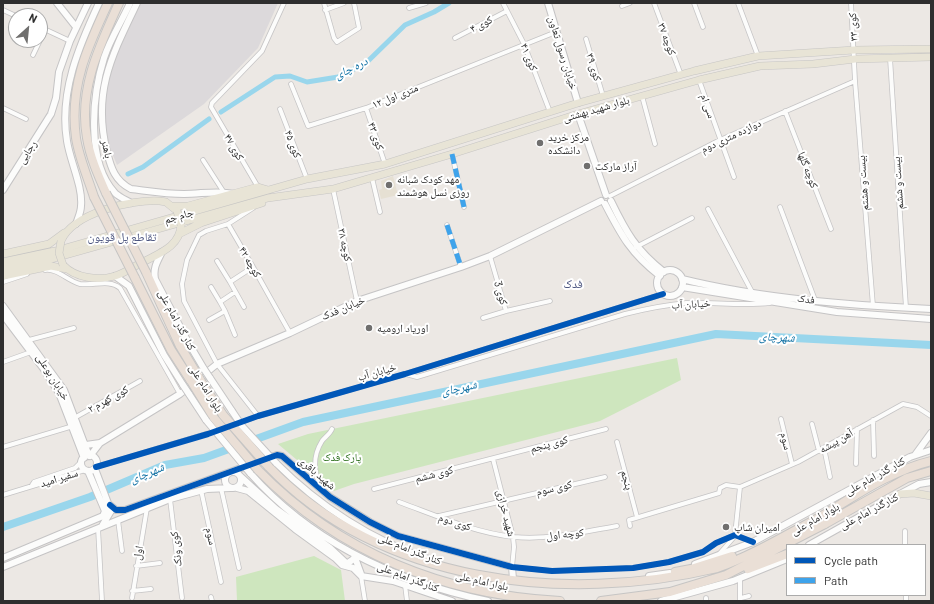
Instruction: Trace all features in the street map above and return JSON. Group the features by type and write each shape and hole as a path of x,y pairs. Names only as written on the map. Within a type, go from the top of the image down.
{"highway":[{"name":"بلوار امام علی","path":"108,3 86,52 76,90 76,139 94,197 171,350 194,378 202,383 223,415 271,469 295,494 335,522 385,550 422,565 462,577 520,589 568,592 610,591 647,586 717,568 822,521 907,478 931,471"},
{"name":"بلوار امام علی","path":"120,3 95,55 86,98 86,137 92,161 106,193 146,272 194,378 196,389 210,419 282,495 330,530 383,559 418,574 460,587 496,595 560,601"},
{"name":"بلوار امام علی","path":"601,601 670,592 726,575 822,521 877,483 904,469 931,461"},
{"path":"675,572 758,550"},
{"path":"726,575 753,568 786,554"},
{"path":"641,601 670,592"}],"main road":[{"path":"922,49 931,42"},
{"name":"بلوار شهید بهشتی","path":"307,179 385,164 603,96 694,71 758,56 854,50 931,49"},
{"name":"بلوار شهید بهشتی","path":"268,198 333,189 452,154 578,114 699,80 760,66 813,64 855,59 931,57"},
{"path":"694,71 699,80"},
{"name":"جام جم","path":"3,262 54,251 307,179"},
{"path":"3,254 48,244 76,224 95,214 131,203 160,201 175,208 188,206 258,187 270,190"},
{"path":"181,233 201,223 260,204 268,198"},
{"name":"جام جم","path":"3,276 55,258 268,198"},
{"path":"3,276 51,266 65,267 80,276 93,278 115,276 162,252 176,242 181,233 181,225 175,208"},
{"path":"64,233 59,252 65,267"},
{"path":"900,494 914,493 931,496"}],"street":[{"path":"57,3 76,27"},
{"path":"48,31 70,41 88,3"},
{"path":"76,224 82,202 66,140 65,108 75,58 99,3"},
{"path":"130,3 104,58 95,95 94,130 100,165 111,187 116,194 131,203"},
{"name":"باهنر","path":"137,3 113,52 104,82 102,99 102,125 110,164 115,176 124,186 131,189 175,194 199,194 223,191 234,194"},
{"name":"کوی ۴۷","path":"258,187 211,107 212,103 262,51 284,3"},
{"path":"324,3 334,38 336,41 340,42 359,28 354,3"},
{"path":"325,10 344,3"},
{"path":"409,8 426,3"},
{"name":"کوی ۴۱","path":"503,3 524,44 550,112"},
{"name":"خیابان رسول تعاون","path":"548,3 578,104"},
{"path":"622,6 630,3"},
{"name":"کوچه ۳۷","path":"654,3 681,75"},
{"path":"694,3 704,27"},
{"path":"738,3 758,56"},
{"name":"کوی ۳۳","path":"851,3 855,59"},
{"name":"کوی ۴","path":"455,38 507,11"},
{"name":"۱۲ متری اول","path":"290,84 308,126 366,108 556,32"},
{"name":"کوی ۳۹","path":"586,39 603,96"},
{"name":"رجایی","path":"3,190 51,114 56,98 59,72 70,41"},
{"path":"33,54 36,48"},
{"name":"بیست و ششم","path":"890,58 906,308"},
{"name":"بیست و هشتم","path":"855,59 855,81 873,306"},
{"name":"سی ام","path":"699,80 734,178"},
{"name":"دوازده متری دوم","path":"606,199 720,140 855,81"},
{"path":"642,96 655,144"},
{"path":"3,108 26,119"},
{"name":"کوی ۴۳","path":"366,108 385,164"},
{"name":"کوی ۴۵","path":"280,109 307,179"},
{"name":"کوچه گلها","path":"785,111 831,229"},
{"path":"578,114 606,199 626,242 636,255 662,274"},
{"path":"452,154 464,207"},
{"path":"203,160 223,191"},
{"path":"372,178 380,212"},
{"name":"کوچه ۳۸","path":"333,189 357,301"},
{"path":"606,199 636,247 662,274"},
{"name":"خیابان فدک","path":"86,458 100,443 180,394 217,364 290,334 357,301 462,267 490,256 606,199"},
{"path":"258,416 217,364 184,301 182,284 187,260 200,236 206,231 228,224 260,204"},
{"path":"780,207 815,300"},
{"path":"708,209 752,292"},
{"path":"636,247 692,218"},
{"name":"کوچه ۴۲","path":"228,224 290,334"},
{"path":"447,225 462,267"},
{"name":"کنار گذر امام علی","path":"162,252 155,268 155,279 188,342 242,426 276,463 312,496 359,527 425,558 463,569 513,579 544,582 597,582 675,572 753,542 913,456 931,450"},
{"name":"کوی 3","path":"490,256 506,311 550,301"},
{"path":"217,261 244,307"},
{"path":"230,282 253,266"},
{"path":"3,276 48,269 53,270 72,282 90,285 110,282 117,285 180,394"},
{"path":"673,271 682,280 682,287 680,291 672,296 663,294 658,288 658,280 662,274 673,271"},
{"path":"115,276 128,286 164,356 189,394 210,419 250,473 263,488 304,523 354,556 362,576 365,601"},
{"name":"فدک","path":"682,280 718,287 815,300 873,306 931,309"},
{"path":"211,287 225,310 235,335"},
{"name":"فدک","path":"682,287 837,312 931,319"},
{"path":"220,302 235,292"},
{"name":"خیابان آب","path":"91,469 208,434 258,416 405,374 663,294"},
{"name":"خیابان آب","path":"405,374 417,377 617,316 660,306 686,303 757,304 772,302"},
{"name":"خیابان بوعلی","path":"3,306 29,340 59,392 86,458"},
{"path":"872,314 873,306"},
{"path":"209,320 225,310"},
{"path":"483,318 506,311"},
{"name":"خیابان بوعلی","path":"3,316 34,351 64,390 86,445 86,458"},
{"path":"29,340 74,328"},
{"path":"3,362 34,351"},
{"name":"کوی کهرم ۲","path":"76,417 140,382"},
{"name":"آهن پیشه","path":"637,517 719,493 720,488 726,485 740,487 819,451 903,404 917,407 931,416"},
{"name":"سوم","path":"781,419 792,464"},
{"path":"873,420 874,456"},
{"path":"812,424 819,451"},
{"path":"3,448 73,426"},
{"path":"323,491 315,468 315,456 323,441 332,429"},
{"name":"کوی پنجم","path":"493,459 606,429"},
{"path":"856,464 857,429"},
{"path":"920,484 920,470 913,456 931,433"},
{"name":"پنجم","path":"617,442 637,517"},
{"name":"خیابان فدک","path":"86,445 100,443"},
{"path":"824,448 830,477"},
{"name":"شهید باقری","path":"110,506 118,511 125,510 277,455 282,456 323,491 370,522 398,536 512,567"},
{"path":"3,558 104,516 105,511 91,469 96,460 86,458"},
{"path":"86,458 110,506 110,515 100,527 102,601"},
{"name":"سفیر امید","path":"32,485 34,482 75,468 86,458"},
{"name":"کوی ششم","path":"374,489 493,459"},
{"name":"شهید خرازی","path":"493,459 513,536 514,547 512,567"},
{"name":"سفیر امید","path":"3,495 32,485 91,469"},
{"path":"271,469 312,496"},
{"path":"354,556 348,563 344,562 333,551 276,510 236,473 230,473 226,476 226,485 248,491 274,513 335,558 342,565 353,568 362,576 405,585 452,601"},
{"path":"3,567 170,499 201,490 234,488 240,484 240,476"},
{"name":"کوی سوم","path":"439,516 605,477"},
{"name":"کنارگذر امام علی","path":"811,544 900,494 920,484 931,482"},
{"path":"719,555 735,535 740,487"},
{"path":"221,488 239,568"},
{"name":"سوم","path":"201,490 221,582"},
{"name":"کوی ونک","path":"170,499 182,598"},
{"name":"کوی دوم","path":"399,502 439,516 459,525 513,536"},
{"name":"اول","path":"132,598 136,566 147,508"},
{"path":"630,526 628,520 637,517"},
{"path":"118,520 122,551"},
{"name":"کوچه اول","path":"513,536 562,536 617,526"},
{"path":"905,531 905,544"},
{"path":"513,579 512,567 552,571 633,568 669,562 703,552 716,543 735,535 753,542"},
{"name":"کنارگذر امام علی","path":"354,556 415,582 458,595 488,601"},
{"path":"661,601 740,579 786,559"},
{"path":"136,566 160,563"},
{"path":"740,579 740,599 749,596"},
{"path":"405,585 407,601"},
{"path":"132,591 151,589"},
{"path":"673,601 686,595"}],"shaded area":[{"path":"140,3 278,3 258,48 204,104 117,165 109,146 106,128 105,101 111,64"},
{"name":"مهد کودک شبانه روزی نسل هوشمند","path":"393,176 398,195 381,199 379,190 382,189 381,181"}],"green space":[{"name":"پارک فدک","path":"677,358 681,380 600,421 354,484 334,491 278,444 308,434"},
{"path":"314,556 341,570 345,601 237,601 236,577"}],"waterway":[{"name":"دره چای","path":"221,112 275,77 290,76 307,82 338,77 366,63 405,25 434,12 449,3"},
{"name":"دره چای","path":"128,174 143,167 209,119"},
{"name":"شهرچای","path":"3,527 90,497 165,465 204,458 303,422 716,334 931,345"}],"marked path":[{"path":"452,154 464,207"},
{"path":"447,225 461,267"}],"cycle path":[{"path":"96,467 208,434 258,416 405,374 663,294"},
{"path":"110,505 116,510 125,510 277,455 282,456 330,497 370,522 398,536 512,567 552,571 633,568 669,562 703,552 716,543 735,535 753,542"}],"place":[{"name":"مرکز خرید دانشکده","path":"540,143"},
{"name":"آراز مارکت","path":"587,166"},
{"name":"مهد کودک شبانه روزی نسل هوشمند","path":"389,185"},
{"name":"اوریاد ارومیه","path":"369,328"},
{"name":"امیران شاپ","path":"726,527"}],"district":[{"name":"تقاطع پل قویون","path":"122,237"},
{"name":"فدک","path":"573,284"}]}
